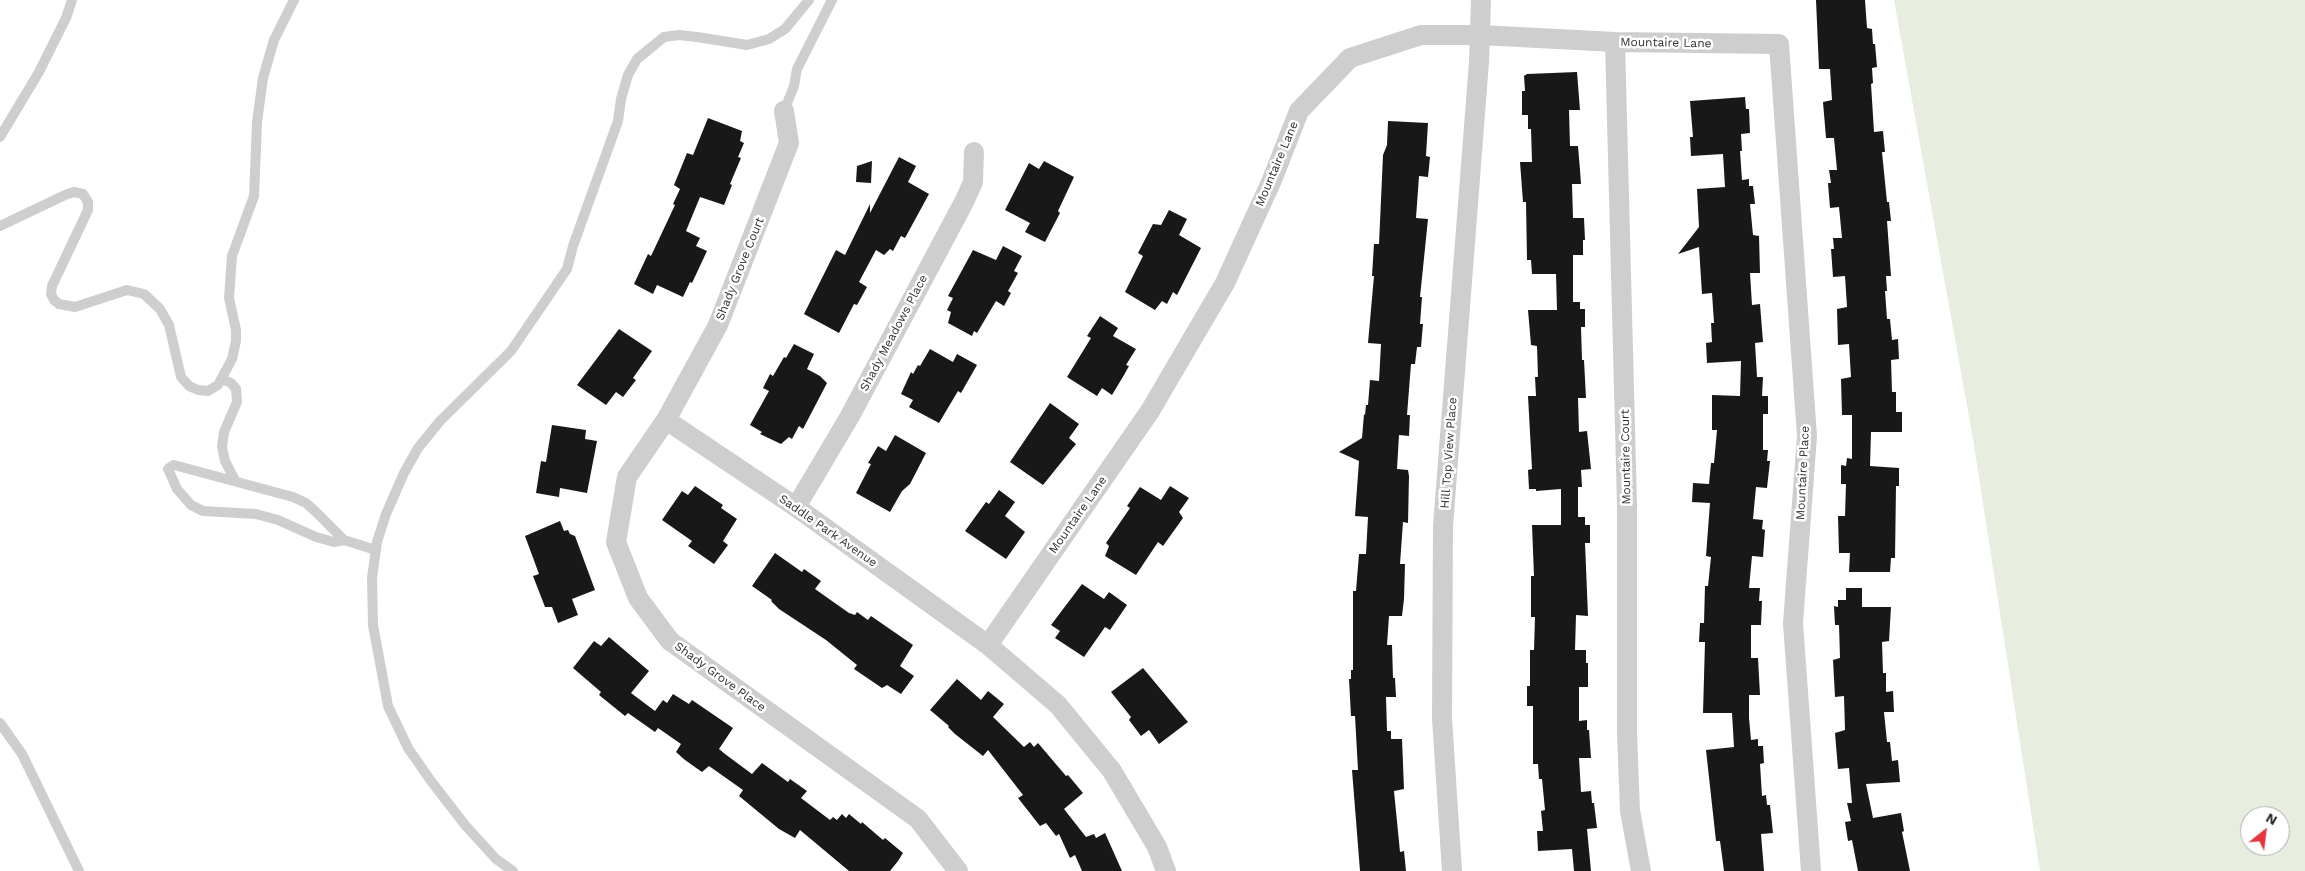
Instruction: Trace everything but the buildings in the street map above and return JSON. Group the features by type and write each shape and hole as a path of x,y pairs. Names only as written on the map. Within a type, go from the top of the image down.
{"street":[{"name":"Hill Top View Place","path":"1452,871 1442,718 1443,526 1480,35 1481,0"},
{"name":"Mountaire Lane","path":"988,645 1150,411 1225,283 1272,180 1300,111 1350,58 1421,35 1480,35 1614,42 1779,44"},
{"name":"Mountaire Court","path":"1614,42 1627,505 1627,733 1630,810 1641,871"},
{"name":"Mountaire Place","path":"1779,44 1807,436 1793,623 1812,871"},
{"name":"Shady Grove Court","path":"666,420 718,325 790,143 784,111"},
{"name":"Shady Meadows Place","path":"796,507 850,416 964,202 973,182 974,152"},
{"name":"Saddle Park Avenue","path":"666,420 796,507 988,645 1058,705 1112,771 1157,847 1166,871"},
{"name":"Shady Grove Place","path":"666,420 627,476 616,542 638,598 670,641 918,819 958,871"}],"lane":[{"path":"0,137 39,72 66,18 72,0"},
{"path":"0,226 64,195 74,192 83,194 88,202 88,210 52,286 51,294 54,300 59,304 75,307 128,290 144,294 160,309 169,325 181,377 189,386 198,390 208,391 218,385 232,358 236,341 236,330 230,298 232,256 254,196 257,122 263,78 274,40 294,0"},
{"path":"513,871 496,859 465,825 431,781 408,748 388,706 373,625 372,578 376,550 386,514 404,473 418,448 440,421 510,351 567,269 573,246 618,122 621,99 628,75 637,59 664,37 679,35 747,45 769,39 785,28 809,0"},
{"path":"784,111 794,86 797,69 832,0"},
{"path":"222,379 231,383 236,389 237,402 224,432 222,447 225,461 235,480"},
{"path":"344,540 334,542 316,537 278,520 256,514 203,511 191,505 177,489 168,469 174,466 235,480 294,497 306,503 344,540 376,550"},
{"path":"0,723 22,754 79,871"}],"shaded area":[{"path":"1894,0 2305,0 2305,871 2040,871 1973,439"}]}
